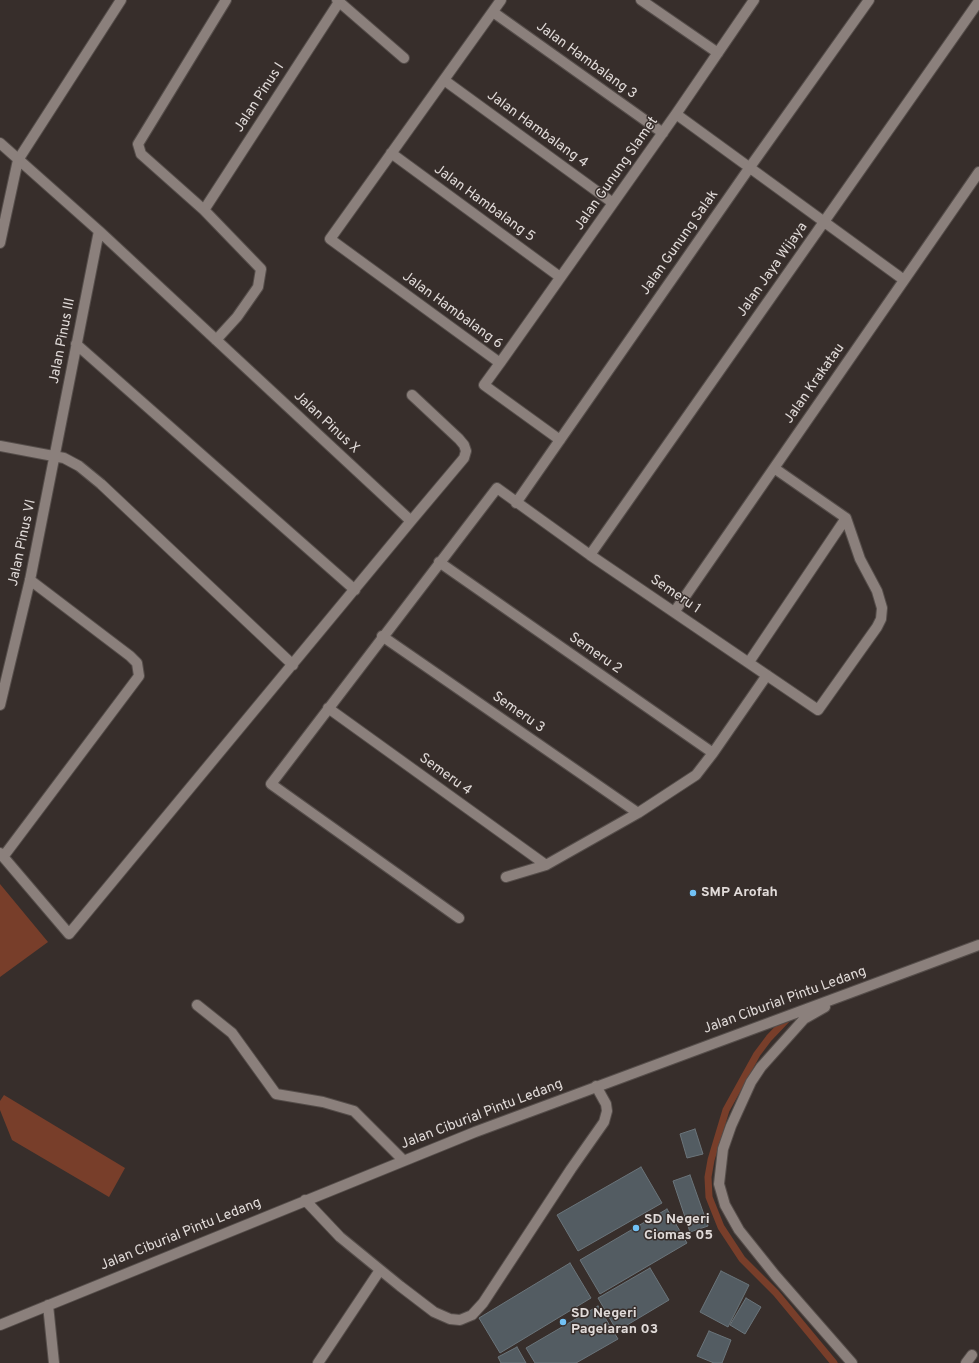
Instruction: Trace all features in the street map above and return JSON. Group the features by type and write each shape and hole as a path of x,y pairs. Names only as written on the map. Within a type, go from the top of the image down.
{"street":[{"path":"0,243 18,160 121,0"},
{"path":"216,340 237,317 258,287 261,269 204,210 141,154 138,144 226,0"},
{"path":"391,154 501,0"},
{"path":"641,0 718,53"},
{"name":"Jalan Gunung Slamet","path":"500,363 663,133 754,0"},
{"name":"Jalan Gunung Salak","path":"516,503 750,167 869,0"},
{"name":"Jalan Pinus I","path":"204,210 338,1 404,58"},
{"name":"Jalan Jaya Wijaya","path":"590,555 979,1"},
{"name":"Jalan Hambalang 3","path":"493,12 663,133"},
{"name":"Jalan Hambalang 4","path":"444,80 613,203"},
{"path":"676,114 904,280"},
{"name":"Jalan Pinus X","path":"0,143 99,231 412,521"},
{"name":"Jalan Hambalang 6","path":"391,154 330,239 500,363 484,385 560,440"},
{"name":"Jalan Hambalang 5","path":"391,154 560,277"},
{"name":"Jalan Krakatau","path":"675,612 979,172"},
{"name":"Jalan Pinus III","path":"56,456 76,344 99,231"},
{"path":"76,344 355,590"},
{"path":"30,580 130,656 137,663 139,676 1,855 68,934 464,458 466,451 464,445 412,395"},
{"path":"0,446 56,456 72,461 101,484 293,665"},
{"name":"Jalan Pinus VI","path":"0,705 30,580 56,456"},
{"path":"749,662 846,518 774,468"},
{"name":"Semeru 1","path":"439,562 496,488 590,555 818,710 877,627 881,619 882,608 876,591 860,559 846,518"},
{"path":"439,562 271,784 459,918"},
{"name":"Semeru 2","path":"439,562 713,753"},
{"name":"Semeru 3","path":"382,636 638,813"},
{"path":"506,877 546,865 638,813 696,775 767,675"},
{"name":"Semeru 4","path":"328,708 546,865"},
{"name":"Jalan Ciburial Pintu Ledang","path":"0,1325 403,1160 596,1086 979,945"},
{"path":"851,992 804,1019 761,1067 744,1094 731,1126 723,1149 719,1184 725,1205 739,1230 775,1275 852,1363"},
{"path":"197,1005 232,1033 276,1094 323,1102 354,1111 403,1160"},
{"path":"305,1200 340,1237 434,1312 450,1319 460,1320 472,1315 496,1286 571,1169 606,1118 606,1104 596,1086"},
{"path":"318,1363 380,1270"},
{"path":"48,1305 54,1363"}],"shaded area":[{"path":"0,884 48,942 0,977"},
{"path":"4,1095 125,1168 109,1197 12,1140 0,1110 0,1101"}],"building":[{"path":"695,1129 703,1154 687,1158 680,1134"},
{"path":"641,1167 662,1203 578,1251 557,1215"},
{"path":"690,1175 708,1226 690,1232 673,1181"},
{"path":"667,1209 687,1243 600,1294 580,1260"},
{"path":"570,1263 591,1298 500,1353 479,1318"},
{"path":"650,1268 669,1300 617,1331 598,1298"},
{"path":"721,1271 749,1285 728,1327 700,1312"},
{"path":"746,1298 761,1307 745,1334 730,1325"},
{"path":"598,1306 618,1339 576,1363 535,1363 526,1348"},
{"path":"709,1331 731,1340 722,1363 714,1363 697,1356"},
{"path":"517,1347 526,1363 501,1363 498,1357"}],"waterway":[{"path":"789,1017 769,1038 757,1054 726,1110 711,1160 708,1177 709,1197 721,1227 742,1259 776,1293 834,1363"}],"place":[{"name":"SMP Arofah","path":"693,893"},
{"name":"SD Negeri Ciomas 05","path":"636,1228"},
{"name":"SD Negeri Pagelaran 03","path":"563,1322"}]}
